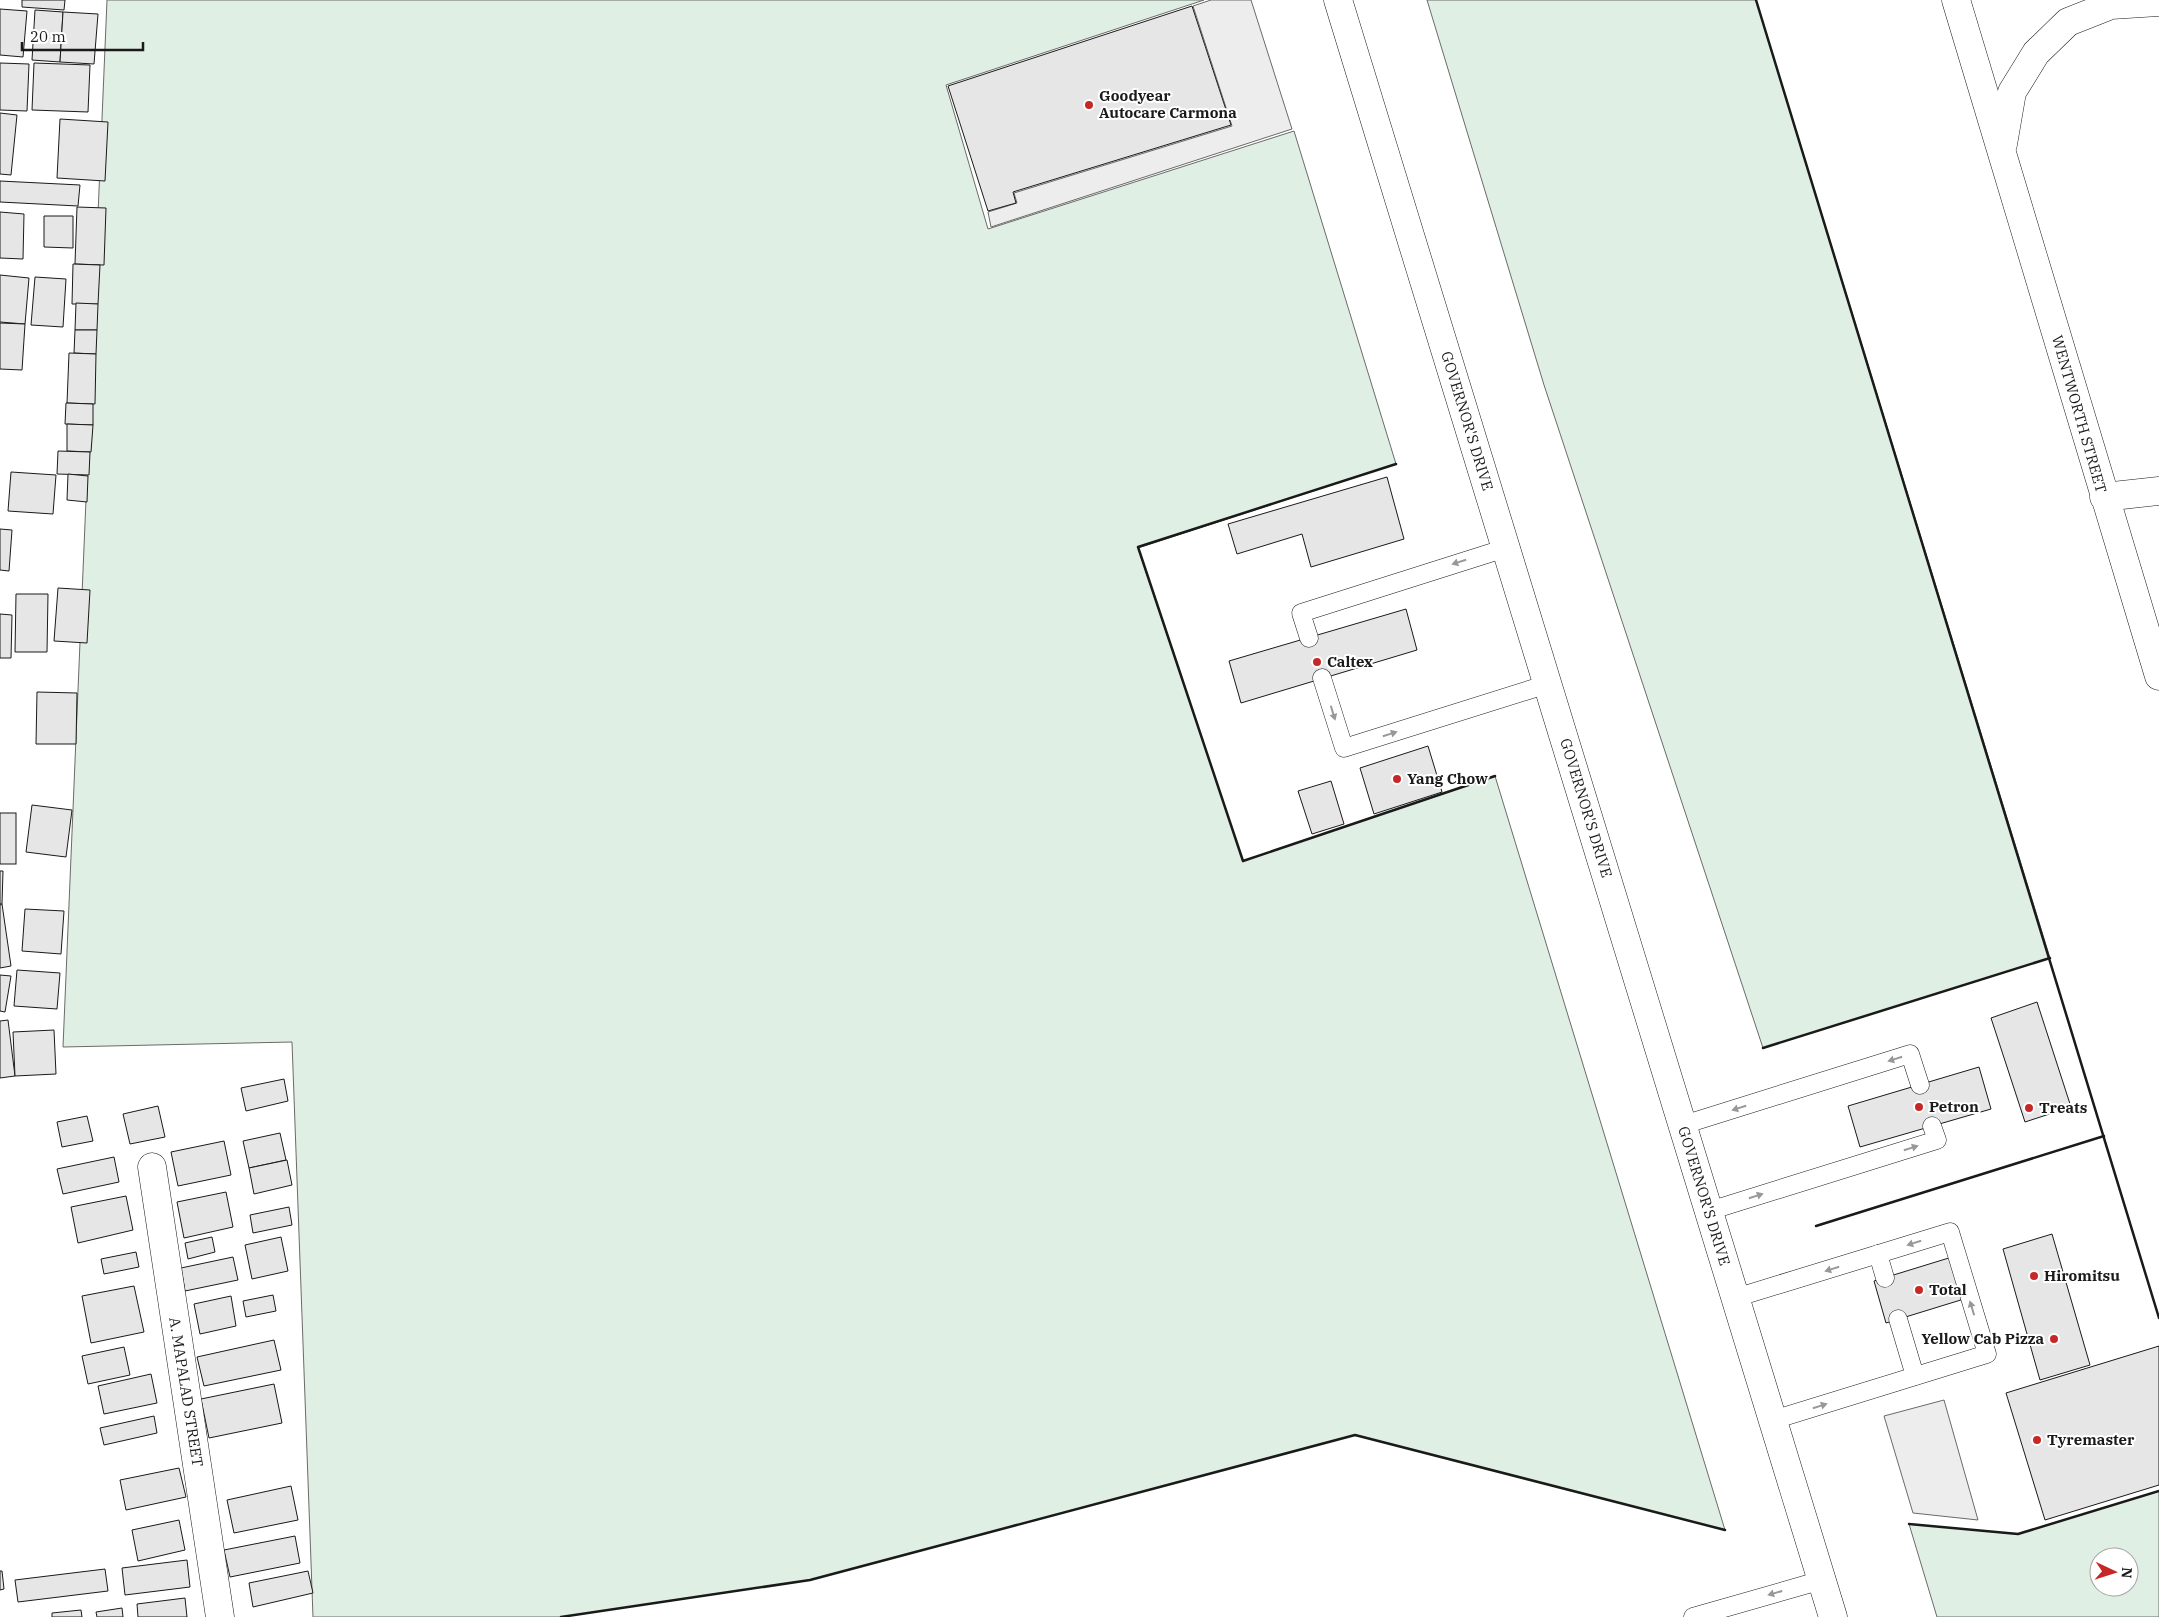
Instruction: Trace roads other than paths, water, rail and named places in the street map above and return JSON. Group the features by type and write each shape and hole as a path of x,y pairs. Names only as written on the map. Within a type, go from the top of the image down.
{"main road":[{"name":"GOVERNOR'S DRIVE","path":"1338,0 1834,1617"},
{"name":"WENTWORTH STREET","path":"1956,0 2159,676"},
{"name":"WENTWORTH STREET","path":"2002,151 2012,92 2036,53 2068,22 2111,5 2159,2"},
{"path":"2104,497 2159,491"},
{"name":"A. MAPALAD STREET","path":"152,1168 220,1617"}],"lane":[{"path":"1309,638 1301,613 1506,548"},
{"path":"1322,678 1344,748 1548,684"},
{"path":"1683,1125 1910,1054 1920,1085"},
{"path":"1710,1211 1937,1140 1932,1126"},
{"path":"1736,1298 1950,1232 1986,1354 1773,1420"},
{"path":"1878,1254 1886,1278"},
{"path":"1898,1319 1915,1376"},
{"path":"1693,1617 1822,1580"}],"place":[{"name":"Goodyear Autocare Carmona","path":"1089,105"},
{"name":"Caltex","path":"1317,662"},
{"name":"Yang Chow","path":"1397,779"},
{"name":"Petron","path":"1919,1107"},
{"name":"Treats","path":"2029,1108"},
{"name":"Hiromitsu","path":"2034,1276"},
{"name":"Total","path":"1919,1290"},
{"name":"Yellow Cab Pizza","path":"2054,1339"},
{"name":"Tyremaster","path":"2037,1440"}]}
